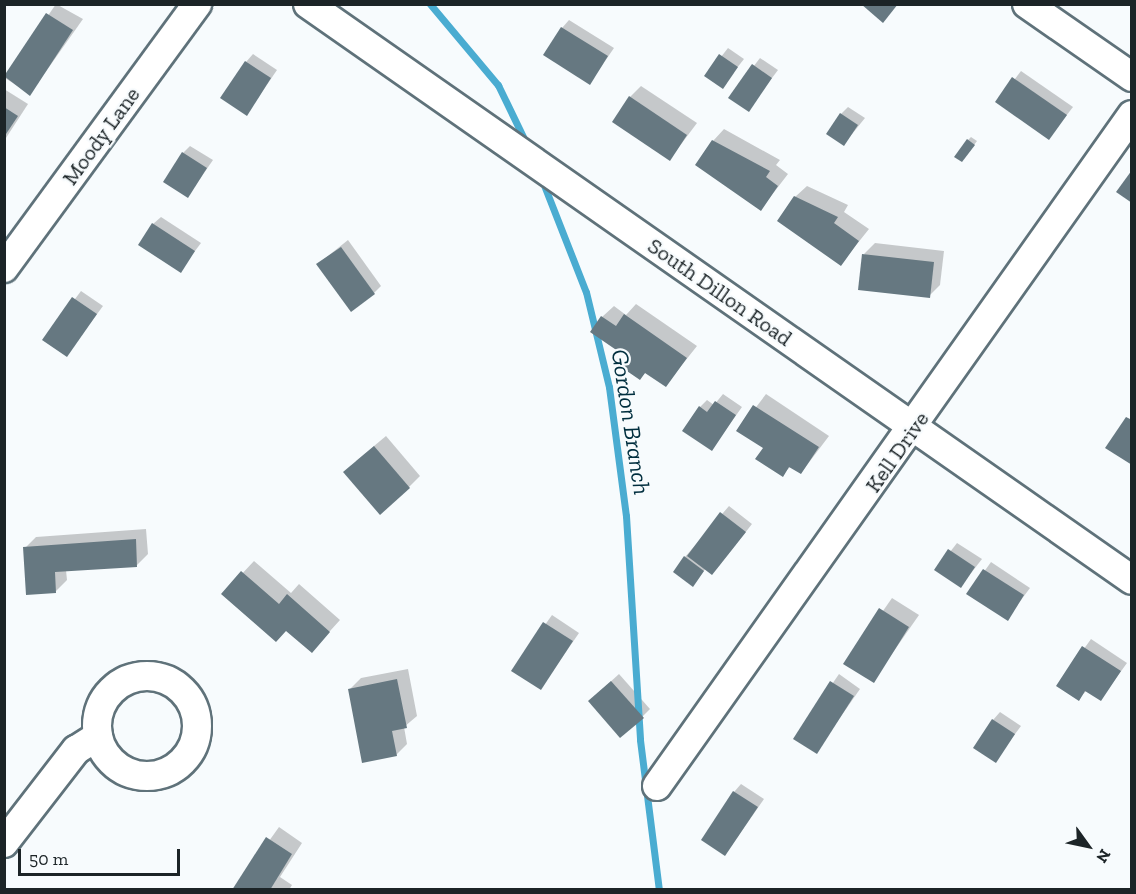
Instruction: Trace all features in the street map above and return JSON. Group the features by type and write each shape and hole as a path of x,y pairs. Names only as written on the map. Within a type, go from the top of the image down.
{"street":[{"name":"Moody Lane","path":"4,268 197,4"},
{"name":"South Dillon Road","path":"308,4 1131,580"},
{"path":"1027,4 1131,76"},
{"name":"Kell Drive","path":"657,786 914,428 1131,116"},
{"path":"4,843 76,750 98,736"}],"building":[{"path":"861,4 898,4 883,23"},
{"path":"46,13 73,30 30,96 4,76"},
{"path":"561,27 608,56 590,85 543,55"},
{"path":"719,54 738,67 723,89 704,76"},
{"path":"245,61 271,78 247,116 220,98"},
{"path":"752,64 772,78 749,112 728,98"},
{"path":"1012,77 1067,115 1049,140 995,102"},
{"path":"629,96 687,135 670,161 612,122"},
{"path":"4,107 18,116 4,137"},
{"path":"840,113 858,125 844,146 826,134"},
{"path":"967,139 975,145 962,162 954,157"},
{"path":"712,140 770,171 766,177 778,186 761,211 695,165"},
{"path":"182,152 207,168 188,198 163,182"},
{"path":"1132,170 1132,203 1116,192"},
{"path":"794,196 838,217 834,223 859,241 841,266 777,221"},
{"path":"152,223 195,251 181,273 138,245"},
{"path":"341,247 375,294 351,312 316,264"},
{"path":"862,254 934,262 930,298 858,290"},
{"path":"72,297 97,314 67,357 42,340"},
{"path":"624,314 687,358 666,387 645,373 640,380 621,367 628,358 590,332 601,316 616,326"},
{"path":"715,401 736,415 712,451 682,431 699,406 707,412"},
{"path":"753,405 819,447 801,474 789,467 783,477 755,459 763,448 736,431"},
{"path":"1126,417 1132,420 1132,465 1105,448"},
{"path":"374,446 410,488 380,515 343,472"},
{"path":"720,512 746,532 712,575 687,556"},
{"path":"136,539 137,567 55,572 56,593 26,595 23,547"},
{"path":"948,549 975,567 961,588 934,570"},
{"path":"684,556 704,571 693,587 673,572"},
{"path":"983,569 1024,595 1008,621 966,594"},
{"path":"241,571 279,604 287,594 330,632 312,653 286,631 276,642 221,594"},
{"path":"879,608 909,627 874,683 843,664"},
{"path":"543,622 573,641 541,690 511,671"},
{"path":"1082,646 1121,671 1101,701 1085,691 1079,701 1056,686"},
{"path":"397,679 407,728 392,731 397,756 362,763 348,689"},
{"path":"611,681 644,718 620,738 588,701"},
{"path":"830,681 854,696 817,754 793,739"},
{"path":"992,719 1015,734 996,763 973,748"},
{"path":"733,791 758,807 725,856 701,840"},
{"path":"266,837 292,854 270,890 232,890"}],"waterway":[{"name":"Gordon Branch","path":"430,4 498,85 527,145"},
{"name":"Gordon Branch","path":"542,180 586,292 609,387 626,516 640,740 659,890"}]}
